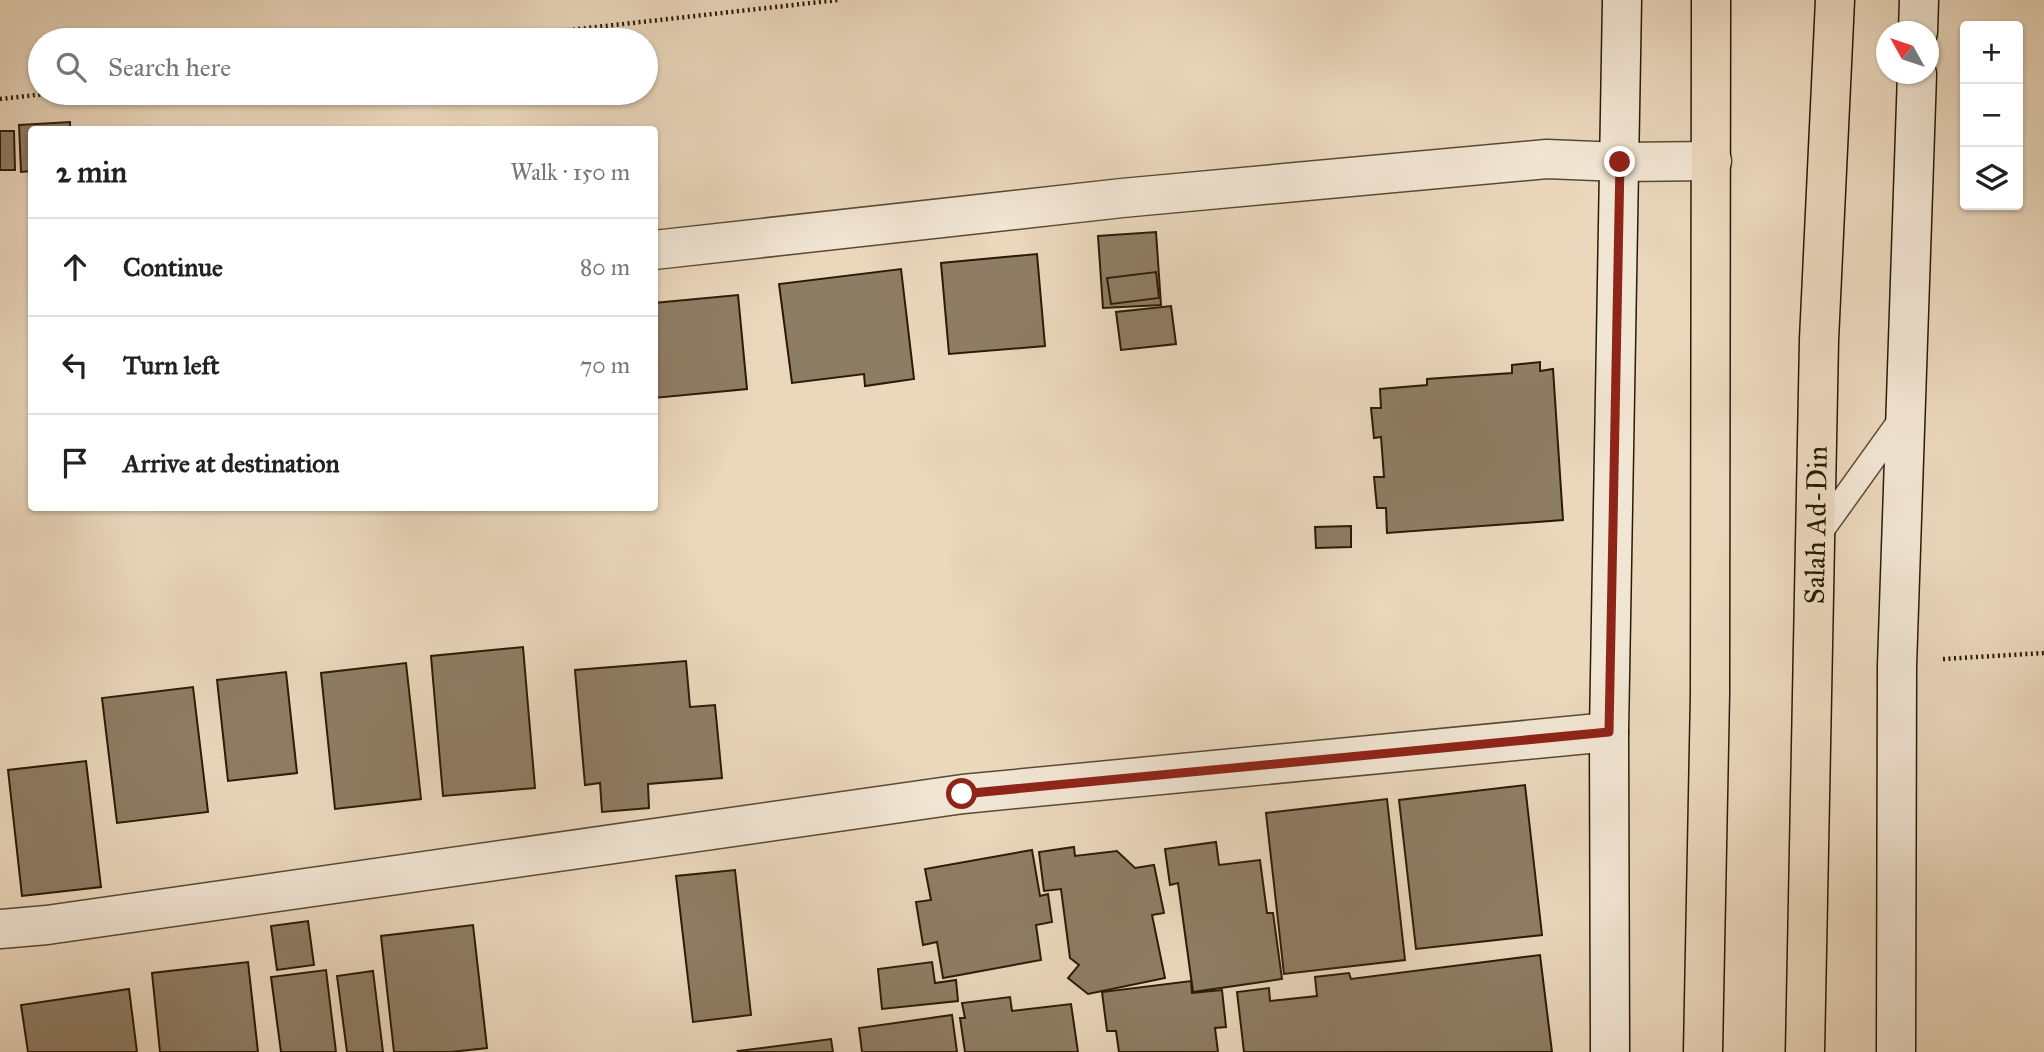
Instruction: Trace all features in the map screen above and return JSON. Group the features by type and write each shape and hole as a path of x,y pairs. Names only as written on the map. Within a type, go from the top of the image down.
{"highway":[{"path":"1703,1052 1710,694 1711,0"},
{"name":"Salah Ad-Din","path":"1805,1052 1819,340 1835,0"}],"street":[{"path":"1610,1052 1609,732 1622,0"},
{"path":"1918,21 1919,0"},
{"path":"1896,1052 1897,666 1917,84"},
{"path":"658,250 1122,198 1547,159 1620,162 1712,161"},
{"path":"0,929 47,925 962,794 1609,732"}],"lane":[{"path":"1816,538 1905,413"}],"path":[{"path":"587,28 838,0"},
{"path":"0,99 28,96"},
{"path":"1897,666 1959,656 2044,653"}],"building":[{"path":"70,122 70,126 28,126 28,171 21,172 19,125"},
{"path":"0,131 14,131 15,170 0,170"},
{"path":"1156,232 1161,305 1103,308 1098,236"},
{"path":"1037,254 1045,346 949,354 941,263"},
{"path":"901,269 914,379 865,386 864,374 792,383 779,284"},
{"path":"1156,272 1159,298 1111,304 1107,278"},
{"path":"738,295 747,389 658,398 658,303"},
{"path":"1171,306 1176,344 1121,350 1116,312"},
{"path":"1540,362 1540,371 1553,369 1563,520 1387,533 1386,508 1377,508 1374,477 1384,477 1381,437 1374,438 1371,408 1381,408 1380,389 1427,385 1427,379 1512,373 1512,365"},
{"path":"1351,526 1351,547 1316,548 1315,527"},
{"path":"523,647 535,788 443,796 431,656"},
{"path":"686,661 690,707 715,705 722,778 648,784 649,808 602,812 600,783 585,785 575,670"},
{"path":"406,663 421,799 335,809 321,673"},
{"path":"286,672 297,773 228,781 217,680"},
{"path":"193,687 208,812 117,823 102,698"},
{"path":"86,761 101,887 22,896 8,770"},
{"path":"1525,785 1542,935 1416,949 1399,800"},
{"path":"1387,799 1405,960 1284,974 1266,813"},
{"path":"1216,842 1219,865 1260,860 1267,913 1273,913 1282,979 1193,992 1178,883 1170,885 1165,849"},
{"path":"1074,847 1075,856 1117,851 1135,868 1154,865 1164,913 1152,915 1165,978 1088,994 1068,978 1079,965 1070,958 1061,889 1044,891 1039,852"},
{"path":"1032,850 1040,896 1048,894 1052,922 1036,925 1041,960 943,978 937,942 923,945 916,902 931,900 925,869"},
{"path":"735,870 751,1015 693,1022 676,876"},
{"path":"308,921 314,965 277,970 271,926"},
{"path":"473,925 487,1048 451,1052 394,1052 381,936"},
{"path":"1540,955 1552,1052 1244,1052 1237,992 1269,988 1270,1001 1317,996 1315,977 1349,973 1351,979"},
{"path":"248,962 258,1052 160,1052 152,973"},
{"path":"932,962 935,983 956,980 958,1001 882,1009 878,969"},
{"path":"326,970 336,1052 281,1052 271,977"},
{"path":"373,971 383,1052 347,1052 337,976"},
{"path":"1191,981 1192,993 1222,990 1226,1027 1215,1028 1218,1052 1119,1052 1116,1031 1107,1031 1102,992"},
{"path":"129,989 137,1052 28,1052 21,1005"},
{"path":"1010,997 1012,1011 1071,1004 1078,1052 965,1052 960,1018 965,1018 962,1003"},
{"path":"952,1015 957,1052 862,1052 859,1028"},
{"path":"831,1039 833,1052 738,1051"}],"route":[{"path":"962,794 1609,732 1620,162"}]}
